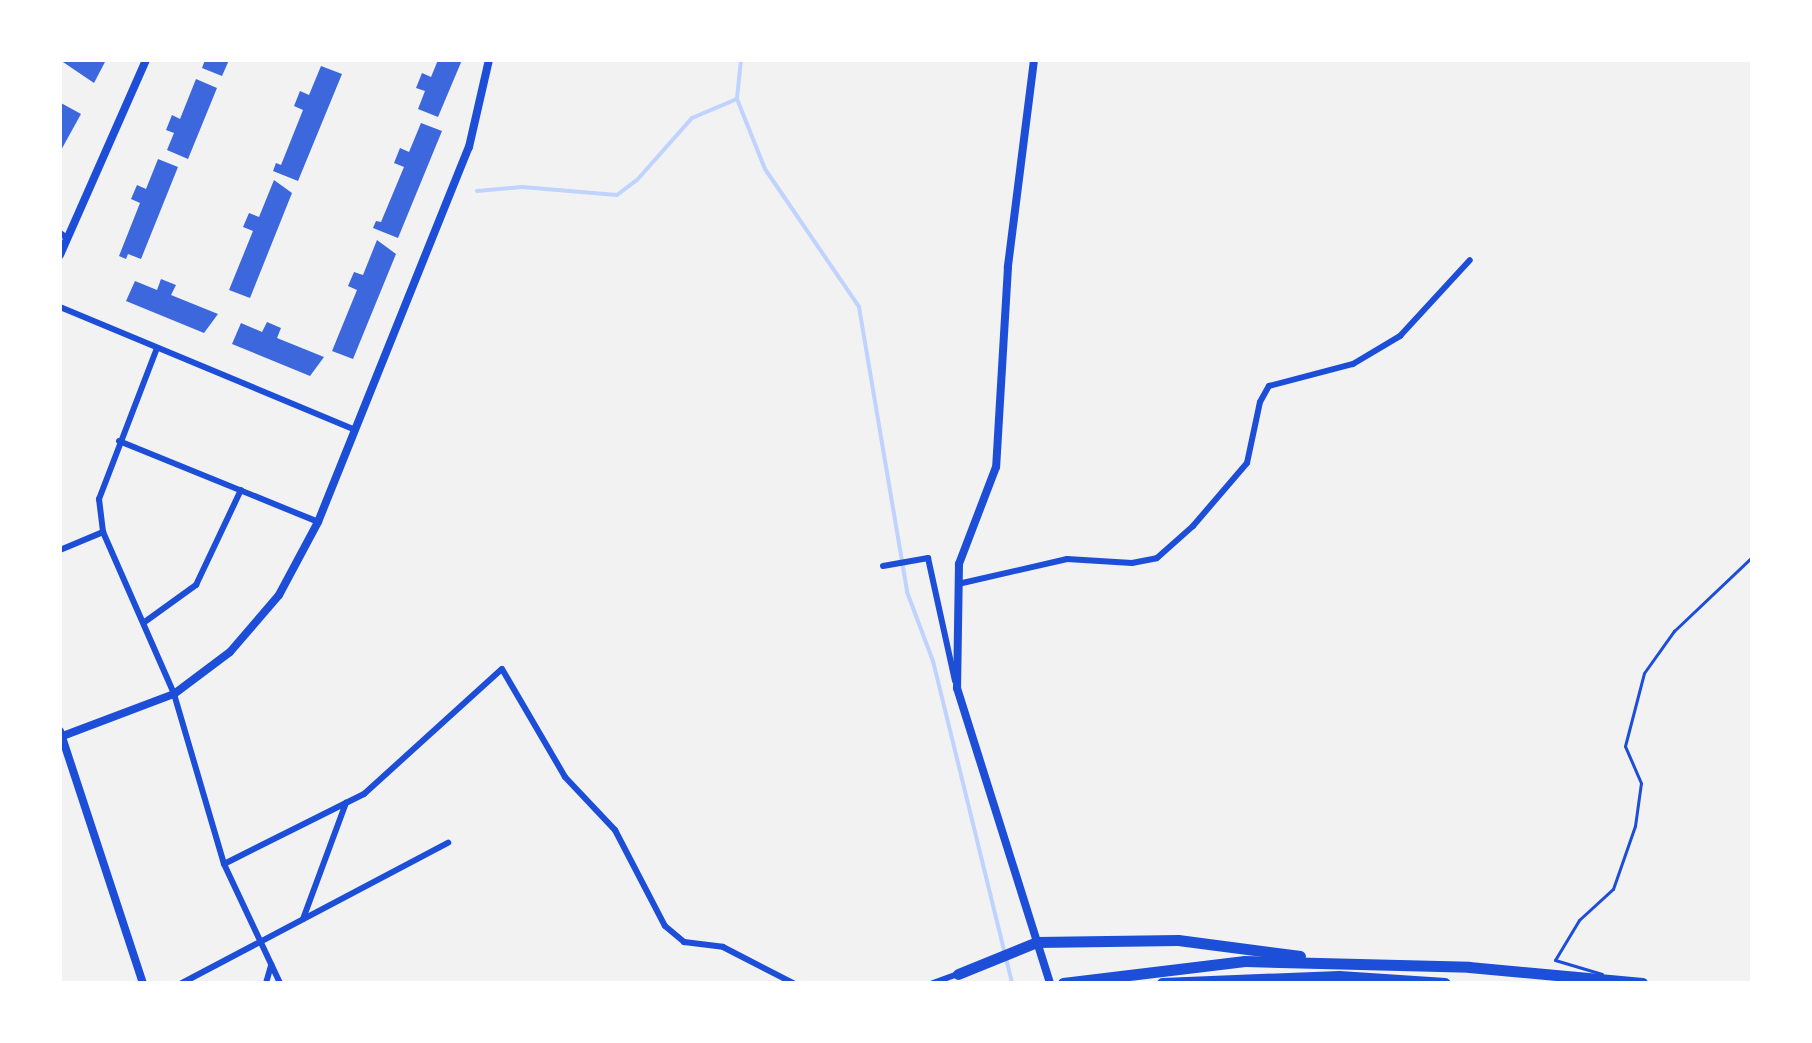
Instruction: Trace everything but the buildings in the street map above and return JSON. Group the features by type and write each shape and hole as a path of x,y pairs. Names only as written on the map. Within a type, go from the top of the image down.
{"highway":[{"path":"959,979 983,961 1037,942 1178,940 1340,962"},
{"path":"1063,983 1112,974 1245,961 1340,962 1642,983"},
{"path":"1162,983 1262,980 1445,983"}],"street":[{"path":"60,255 63,235 146,60"},
{"path":"143,983 61,735 174,694 230,652 279,595 318,522 469,147 489,60"},
{"path":"957,688 959,564 996,467 1008,267 1034,60"},
{"path":"958,584 1067,559 1132,563 1157,558 1193,526 1247,463 1260,402 1269,386 1353,364 1400,336 1470,260"},
{"path":"60,307 355,430"},
{"path":"157,348 99,499 103,532 146,621 174,694 224,864 280,983"},
{"path":"119,441 318,522"},
{"path":"146,621 196,585 241,490"},
{"path":"60,550 103,532"},
{"path":"886,565 928,558 957,688 1050,983"},
{"path":"224,864 364,794 502,669 565,777 615,830 665,926 684,942 723,947 793,983"},
{"path":"303,919 346,803"},
{"path":"182,983 448,843"},
{"path":"266,983 271,965"},
{"path":"933,983 959,979"}],"lane":[{"path":"1631,982 1555,960 1579,920 1613,889 1635,826 1641,783 1625,746 1644,673 1674,631 1752,557"}],"waterway":[{"path":"741,60 737,99 765,169 859,307 907,592 933,661 1012,983"},
{"path":"477,191 522,187 617,195 637,180 692,118 737,99"}]}
